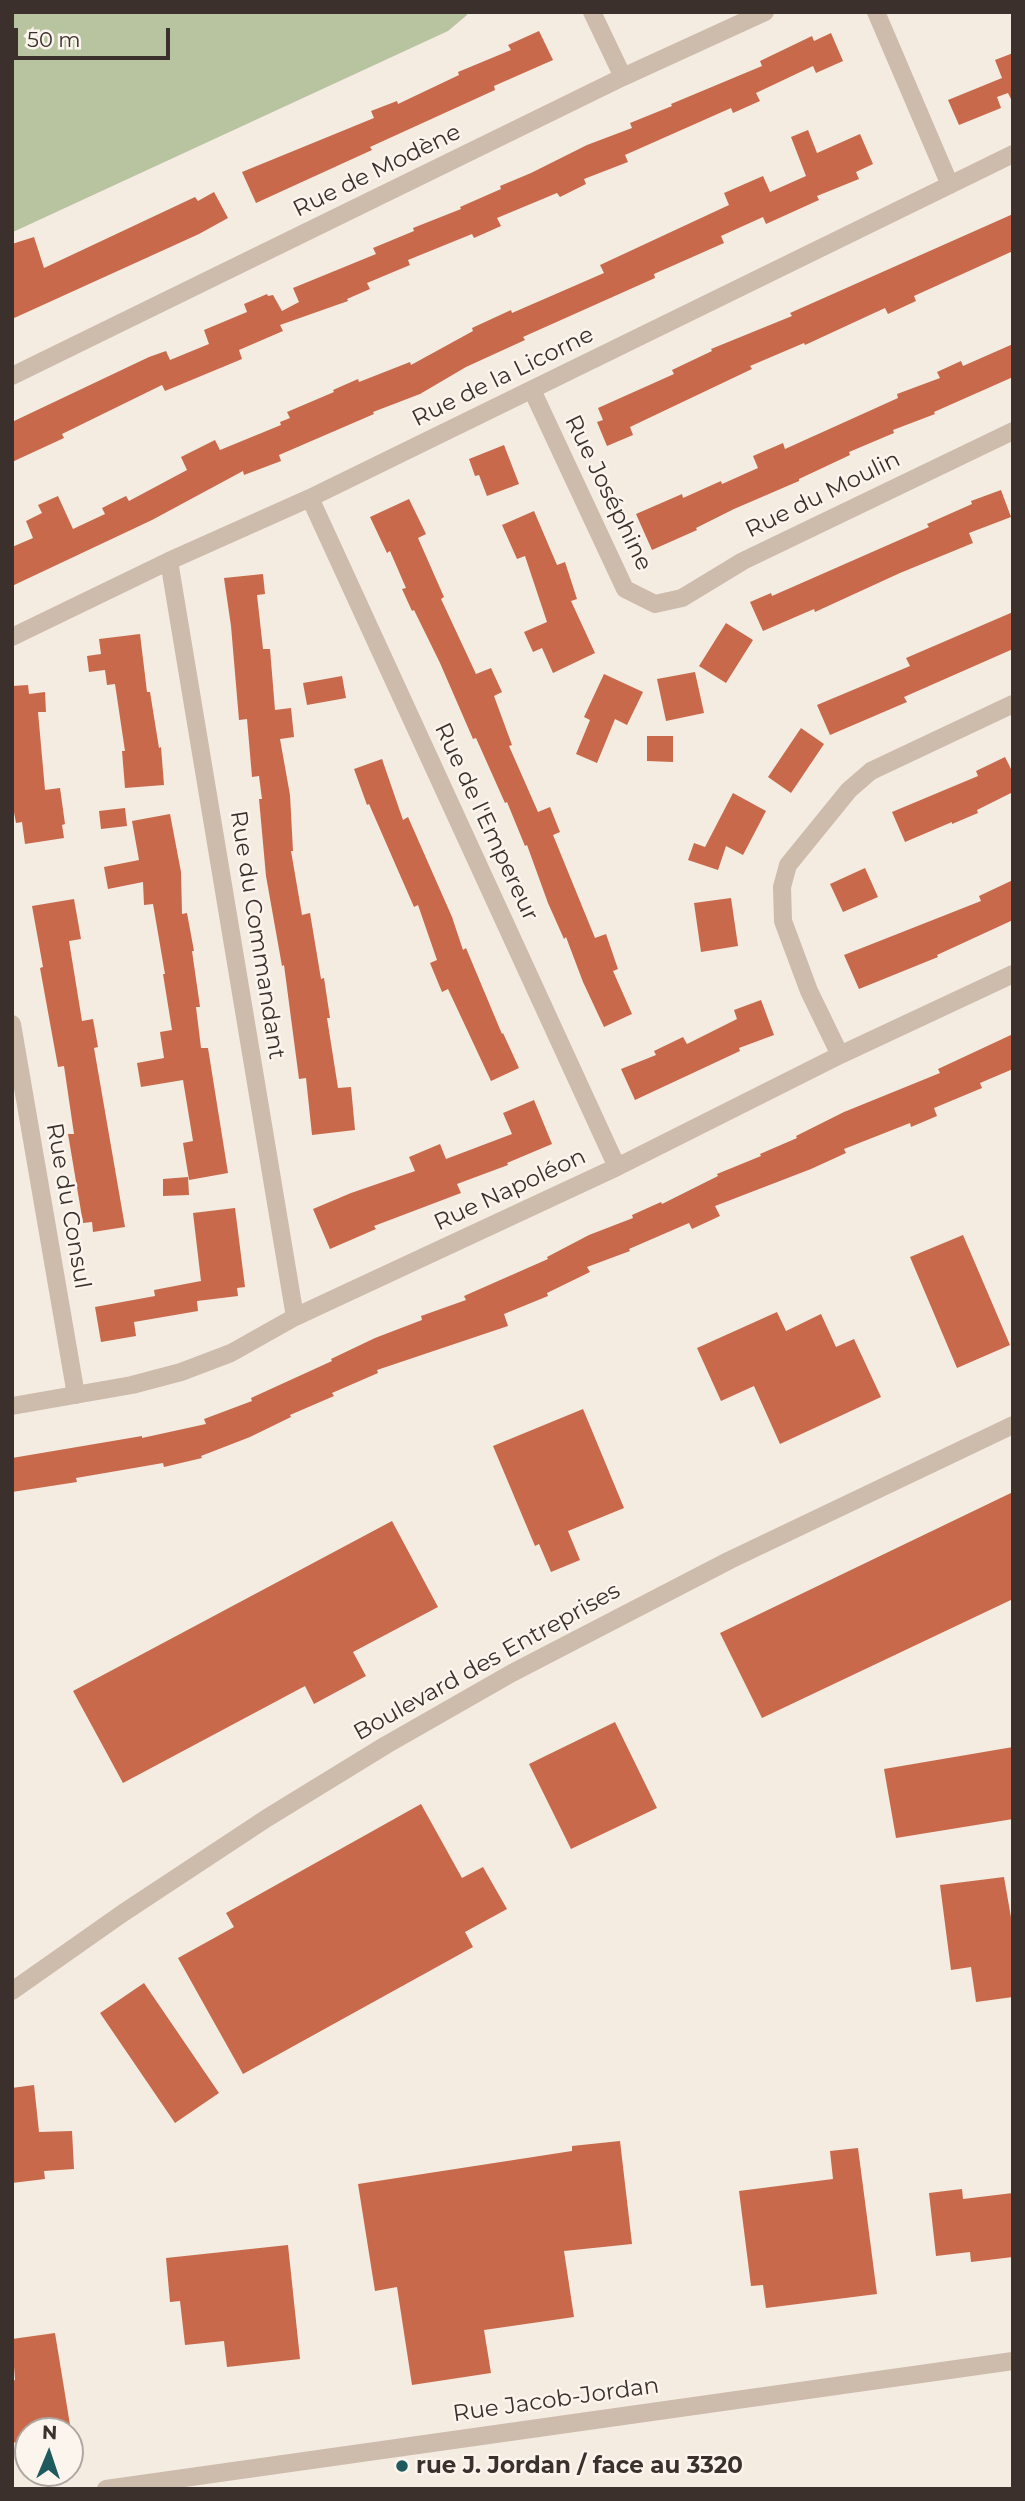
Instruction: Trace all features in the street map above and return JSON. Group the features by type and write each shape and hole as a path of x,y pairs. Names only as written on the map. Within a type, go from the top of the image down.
{"street":[{"path":"592,12 623,77"},
{"name":"Rue de Modène","path":"12,376 623,77 765,12"},
{"path":"876,12 950,185"},
{"name":"Rue de la Licorne","path":"12,637 169,561 310,498 1013,154"},
{"name":"Rue Joséphine","path":"532,390 625,589 655,604"},
{"name":"Rue du Moulin","path":"655,604 682,598 743,561 1013,431"},
{"name":"Rue de l'Empereur","path":"310,498 617,1167"},
{"name":"Rue du Commandant","path":"169,561 295,1317"},
{"path":"840,1055 809,991 783,921 782,887 788,866 849,790 871,771 1013,704"},
{"name":"Rue Napoléon","path":"12,1406 132,1385 181,1372 231,1353 295,1317 617,1167 840,1055 1013,974"},
{"name":"Rue du Consul","path":"12,1024 76,1395"},
{"name":"Boulevard des Entreprises","path":"12,1991 267,1818 502,1678 730,1560 1013,1425"},
{"name":"Rue Jacob-Jordan","path":"106,2489 1013,2361"}],"green space":[{"path":"12,12 467,12 467,15 448,31 13,232"}],"building":[{"path":"539,31 553,60 494,86 495,90 370,147 372,150 256,203 242,172 374,118 371,111 397,101 398,104 459,75 458,72 511,50 508,45"},
{"path":"831,33 843,61 816,73 813,66 756,93 760,101 733,113 731,108 625,155 628,162 584,179 586,184 560,197 557,193 497,218 501,226 474,238 472,234 408,260 410,265 367,283 370,289 347,299 348,301 280,325 283,331 239,350 242,359 165,391 162,385 62,434 64,438 12,462 12,422 149,357 166,351 170,360 209,344 204,330 247,312 244,304 267,294 273,295 282,311 299,302 293,288 376,254 373,248 414,231 413,228 461,209 460,207 501,189 500,186 587,145 632,128 630,123 762,66 760,61 812,36 814,41"},
{"path":"1013,53 1013,103 1008,93 997,97 1001,108 959,125 948,100 1002,78 995,60"},
{"path":"808,130 817,153 860,134 873,164 856,172 859,179 817,196 819,200 766,224 763,217 721,236 724,243 654,274 655,278 523,337 525,340 466,367 420,394 373,412 374,414 279,455 281,461 244,475 243,471 152,520 12,586 12,547 33,538 26,521 42,513 38,505 58,496 73,529 105,514 102,508 126,496 129,501 187,470 181,457 215,440 220,450 281,425 280,422 290,418 287,412 334,392 333,390 410,362 411,365 473,331 472,328 604,273 600,265 729,205 724,193 763,176 770,192 806,176 791,137"},
{"path":"214,192 228,218 199,234 12,319 12,244 34,237 44,268 195,197 198,201"},
{"path":"1013,214 1013,251 914,296 916,301 888,314 885,308 805,345 804,343 750,366 752,369 630,427 633,435 607,446 597,422 603,420 598,408 674,374 672,370 712,351 711,349 792,316 790,313"},
{"path":"1013,344 1013,377 934,412 935,414 893,430 894,433 849,452 850,455 799,481 734,509 696,528 697,530 652,550 636,514 682,494 683,498 758,468 753,456 783,443 785,449 898,398 897,394 940,378 937,372 961,361 963,366"},
{"path":"504,445 519,484 487,496 469,459"},
{"path":"1001,490 1011,517 969,533 973,543 815,612 814,609 763,631 750,602 771,593 772,596 929,527 927,524 972,504 971,501"},
{"path":"409,499 426,534 418,538 444,597 441,599 476,674 491,668 502,692 494,696 512,745 509,746 538,812 550,807 560,832 553,835 595,938 606,934 618,969 613,971 632,1014 604,1027 566,937 564,939 548,903 527,845 525,846 476,738 473,739 414,610 412,611 402,589 406,588 390,551 387,553 370,517"},
{"path":"534,511 557,565 565,562 577,599 571,601 595,653 553,673 542,648 533,652 524,632 547,622 525,556 517,559 502,525"},
{"path":"263,574 265,594 257,595 263,649 270,649 275,710 291,708 294,737 280,739 290,795 291,851 302,915 310,913 321,979 324,978 338,1088 351,1087 355,1130 312,1135 306,1078 299,1079 284,965 282,966 266,876 259,776 252,777 247,719 239,720 224,578"},
{"path":"1013,612 1013,649 904,697 907,702 830,735 817,705 910,666 906,658"},
{"path":"726,623 753,640 726,683 699,666"},
{"path":"140,634 147,692 150,692 159,748 161,747 164,785 125,788 122,751 125,751 115,684 107,685 105,670 89,672 87,656 101,654 99,639"},
{"path":"695,672 704,713 666,721 657,679"},
{"path":"604,674 643,692 627,725 615,719 597,763 576,754 590,720 584,717"},
{"path":"342,676 346,698 307,705 303,683"},
{"path":"28,685 29,694 45,692 46,712 38,712 45,790 60,788 65,824 62,825 64,838 25,844 22,822 16,823 12,801 12,686"},
{"path":"801,728 824,744 791,793 768,777"},
{"path":"647,736 673,736 673,762 647,761"},
{"path":"1005,757 1013,773 1013,792 977,810 978,813 905,842 892,812 978,776 976,771"},
{"path":"382,759 403,820 408,817 452,917 463,950 466,948 519,1068 491,1081 448,989 442,992 430,963 437,960 418,905 414,907 369,804 367,805 354,769"},
{"path":"733,793 766,811 743,855 726,846 718,870 688,860 694,843 705,847"},
{"path":"125,808 127,826 101,829 99,811"},
{"path":"170,814 181,872 182,914 187,913 194,951 201,1048 208,1048 228,1173 189,1180 183,1143 193,1141 183,1080 141,1087 137,1063 164,1058 160,1032 172,1030 153,904 144,905 143,882 108,889 104,867 139,860 132,821"},
{"path":"865,868 878,897 843,912 830,884"},
{"path":"1013,880 1013,920 937,955 938,957 859,989 844,955 981,901 979,896"},
{"path":"731,898 738,946 701,952 694,903"},
{"path":"74,899 81,939 69,941 82,1021 93,1019 98,1047 94,1048 125,1227 93,1232 92,1222 83,1223 68,1134 74,1134 64,1066 58,1067 32,906"},
{"path":"761,1000 774,1035 739,1048 740,1051 635,1100 621,1069 656,1055 654,1051 683,1037 687,1044 737,1019 734,1010"},
{"path":"1013,1034 1013,1069 980,1083 982,1088 934,1108 937,1116 911,1127 910,1123 844,1149 846,1153 811,1169 715,1206 720,1216 692,1229 689,1223 629,1249 630,1251 587,1267 590,1272 547,1293 548,1296 504,1314 508,1326 377,1370 378,1373 332,1393 334,1396 290,1415 291,1417 250,1437 201,1456 202,1458 164,1467 163,1463 76,1478 77,1482 12,1492 12,1458 142,1438 206,1424 204,1419 252,1401 251,1398 375,1338 422,1320 421,1316 466,1300 464,1296 548,1259 547,1257 589,1235 633,1218 632,1215 661,1202 662,1204 718,1176 717,1174 761,1156 760,1154 797,1138 796,1136 844,1112 940,1073 938,1069"},
{"path":"534,1100 552,1144 507,1163 508,1165 457,1184 461,1193 374,1226 376,1229 330,1249 313,1209 415,1171 409,1157 440,1144 446,1159 512,1134 503,1113"},
{"path":"188,1177 189,1195 163,1196 163,1179"},
{"path":"235,1208 245,1287 237,1288 238,1296 197,1301 198,1311 134,1322 136,1336 101,1342 95,1307 155,1296 154,1290 201,1281 193,1213"},
{"path":"963,1235 1010,1345 957,1368 910,1257"},
{"path":"777,1312 786,1331 821,1314 836,1347 854,1339 881,1397 780,1444 754,1386 721,1401 697,1348"},
{"path":"583,1409 624,1508 568,1531 580,1560 551,1572 539,1544 535,1546 493,1446"},
{"path":"1013,1492 1013,1599 762,1718 720,1633"},
{"path":"392,1521 438,1607 353,1652 366,1676 314,1704 305,1686 123,1783 73,1691"},
{"path":"615,1722 657,1808 571,1849 529,1764"},
{"path":"1013,1747 1013,1819 896,1838 884,1769"},
{"path":"421,1804 462,1878 483,1867 507,1909 465,1932 473,1947 243,2074 178,1958 234,1927 226,1913"},
{"path":"1004,1877 1013,1929 1013,1997 976,2002 971,1967 951,1970 940,1885"},
{"path":"144,1983 219,2093 175,2123 100,2013"},
{"path":"34,2085 39,2132 72,2131 74,2169 44,2171 45,2179 12,2183 12,2088"},
{"path":"620,2141 632,2244 564,2251 574,2317 484,2330 491,2373 412,2385 397,2287 375,2291 358,2184 572,2151 572,2146"},
{"path":"858,2148 877,2294 766,2308 763,2285 751,2286 739,2191 833,2179 830,2151"},
{"path":"962,2189 963,2199 1013,2193 1013,2257 971,2262 970,2252 936,2256 929,2193"},
{"path":"288,2245 300,2359 227,2367 224,2341 185,2345 180,2301 170,2302 166,2258"},
{"path":"55,2333 69,2417 14,2417 12,2443 12,2381 15,2380 12,2339"}],"place":[{"name":"rue J. Jordan / face au 3320","path":"402,2466"}]}
